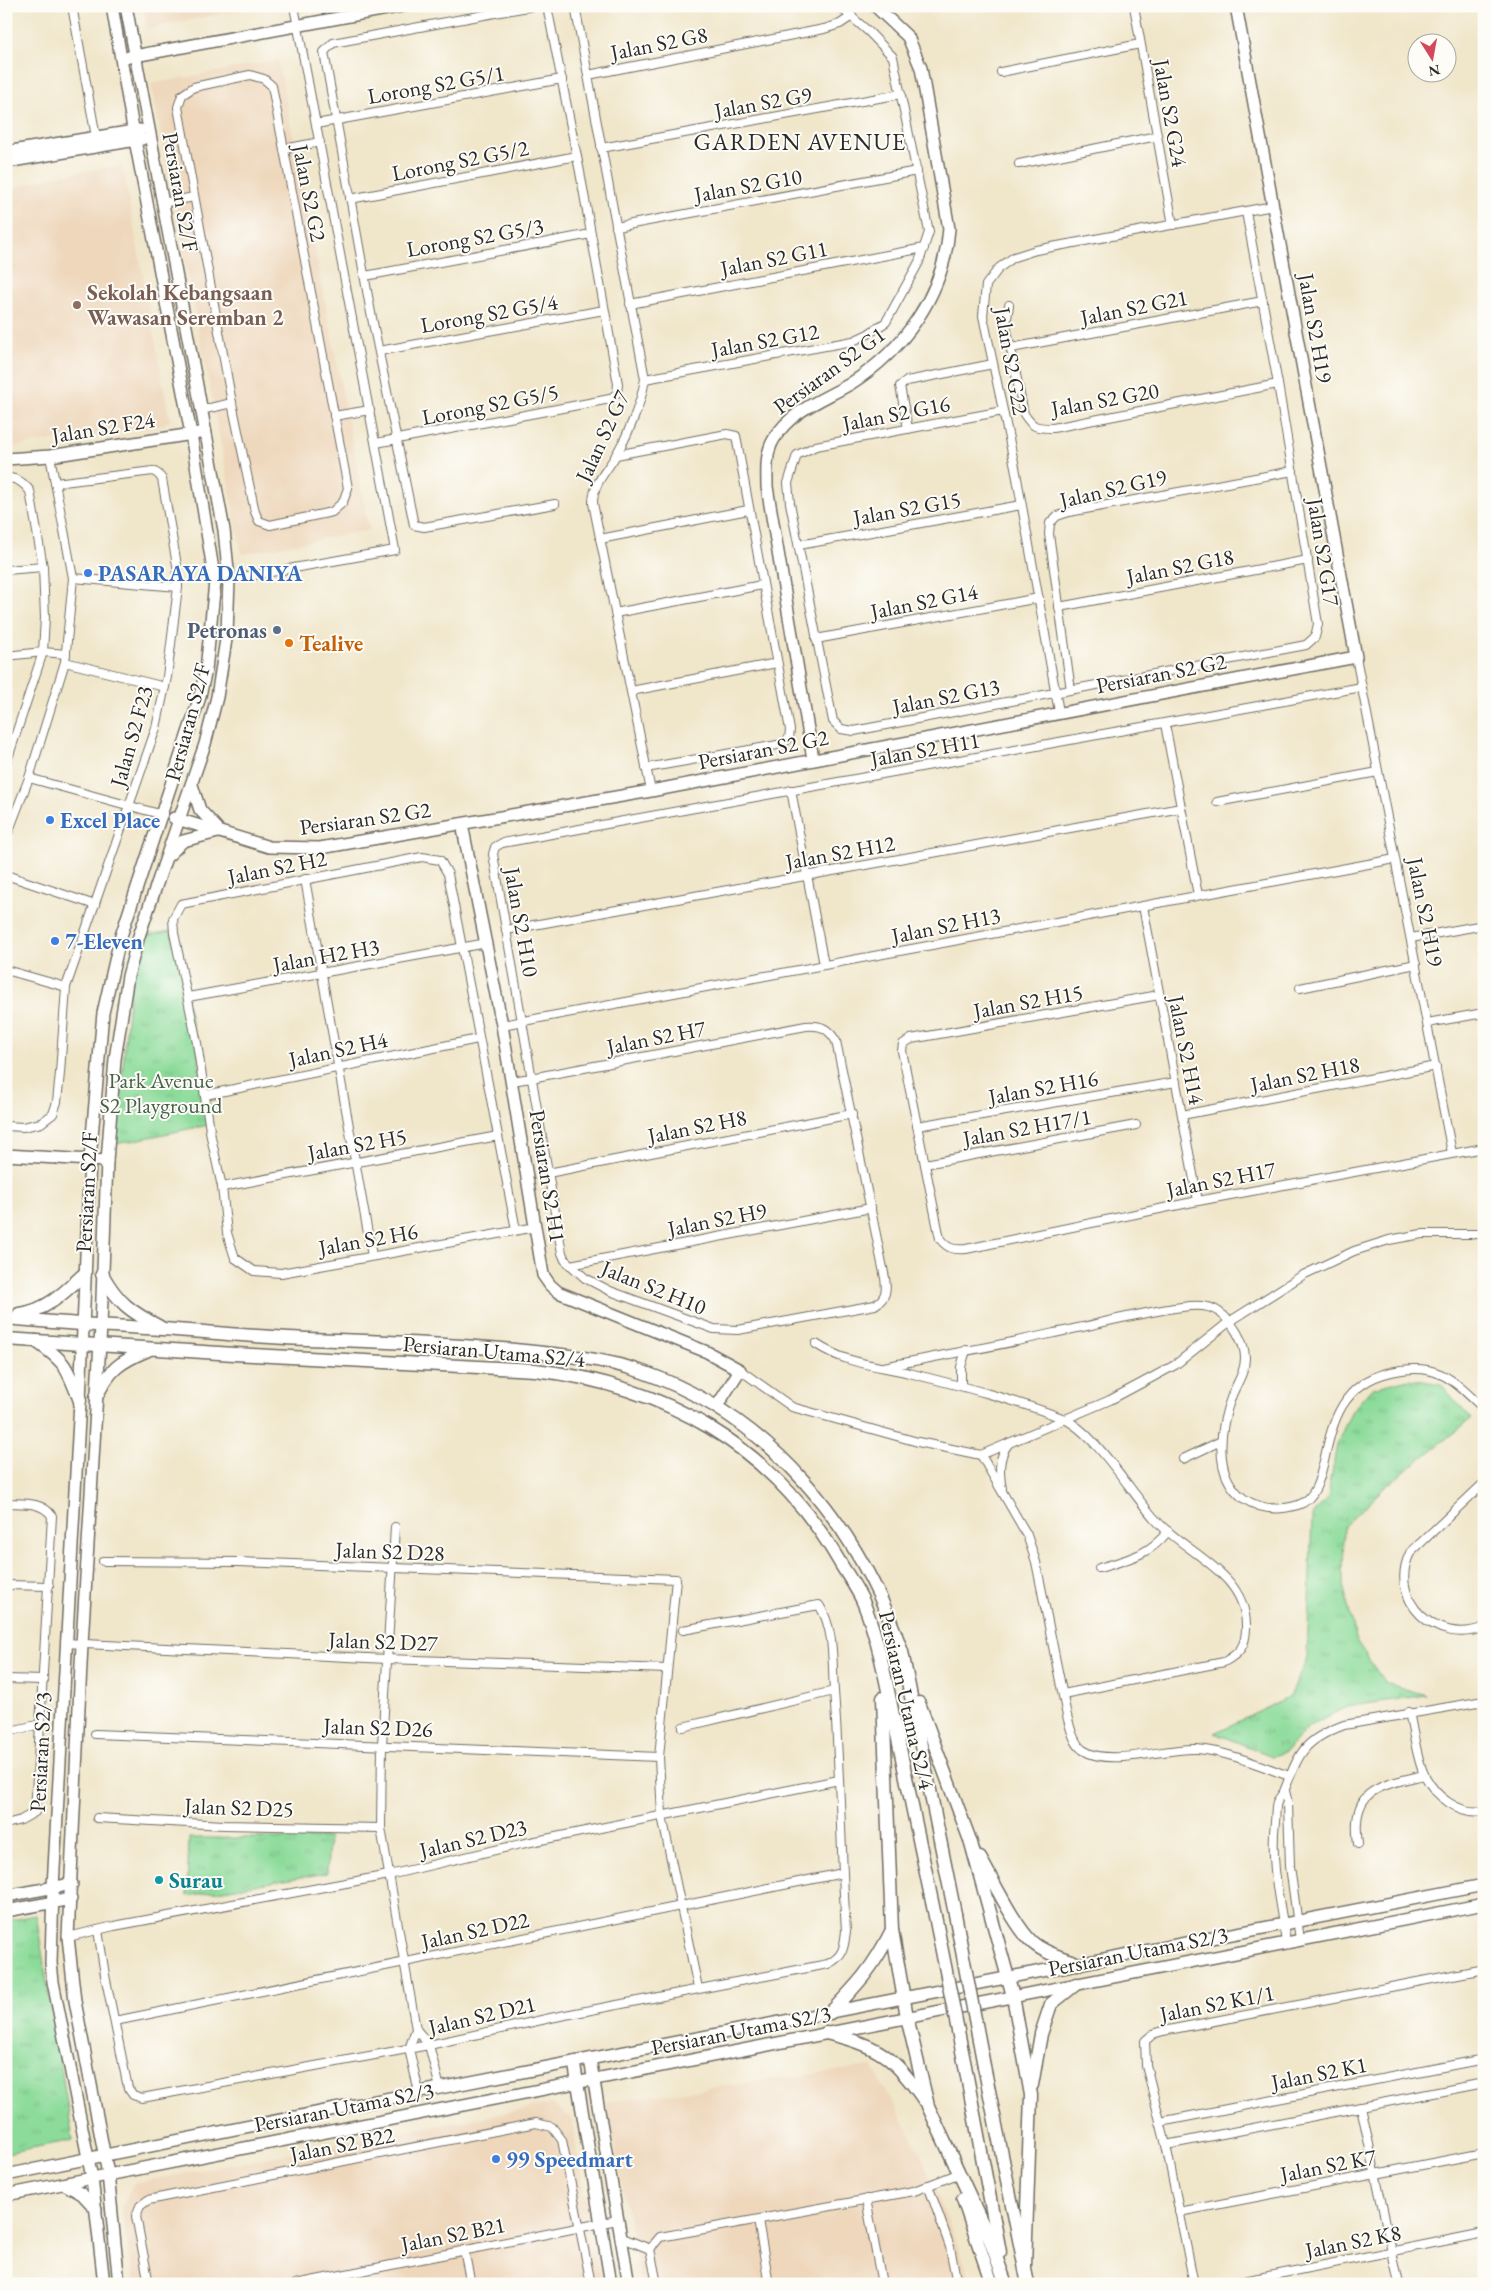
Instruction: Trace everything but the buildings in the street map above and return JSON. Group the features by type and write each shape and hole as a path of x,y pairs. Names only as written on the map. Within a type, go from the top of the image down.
{"main road":[{"name":"Persiaran S2/F","path":"83,1325 90,1159 103,1013 120,939 163,815 206,670 215,582 191,434 134,135 123,58 112,6"},
{"name":"Persiaran S2/F","path":"119,2284 108,2174 75,2001 68,1937 82,1644 101,1326 107,1161 115,1060 128,976 139,936 192,785 218,698 227,633 229,580 224,530 126,6"},
{"path":"123,58 403,6"},
{"name":"Persiaran S2 G1","path":"814,759 767,487 766,463 773,440 786,423 804,408 850,384 879,362 905,338 930,296 944,264 948,243 949,229 921,68 908,37 875,6"},
{"name":"Jalan S2 H19","path":"1236,6 1356,657"},
{"path":"6,152 96,137 150,133"},
{"path":"6,162 134,135"},
{"name":"Jalan S2 F24","path":"6,459 50,456 206,433"},
{"name":"Persiaran S2 G2","path":"163,815 269,847 328,847 651,791 1356,657"},
{"path":"166,857 183,841 220,831 200,810 192,785"},
{"name":"Persiaran S2 H1","path":"462,824 502,1025 543,1275 558,1292 708,1352 740,1370"},
{"path":"6,1155 107,1161"},
{"path":"6,1317 33,1313 59,1297 86,1273"},
{"path":"102,1274 112,1294 123,1305 164,1329"},
{"path":"6,1317 83,1325 164,1329 271,1338 466,1346 576,1358 642,1372 717,1406 777,1454 817,1496 841,1527 866,1566 884,1605 902,1652 1028,2284"},
{"name":"Persiaran S2/3","path":"83,1325 53,1887 53,1982 92,2178 104,2284"},
{"name":"Persiaran Utama S2/4","path":"6,1339 234,1354 535,1370 592,1379 658,1399 698,1419 736,1444 804,1509 829,1542 863,1602 882,1661 965,2066 1006,2284"},
{"path":"36,1341 59,1357 69,1371 80,1401"},
{"path":"96,1397 106,1376 115,1367 125,1359 152,1348"},
{"path":"717,1406 740,1370"},
{"path":"882,1661 892,1930 907,2017 928,2106"},
{"path":"906,1671 971,1843 1013,1996 1031,2095"},
{"path":"971,1843 1017,1922 1033,1943 1049,1952 1079,1964"},
{"path":"6,1896 72,1884"},
{"name":"Persiaran Utama S2/3","path":"6,2175 419,2092 1484,1885"},
{"path":"6,1911 71,1898"},
{"name":"Persiaran Utama S2/3","path":"6,2195 1484,1904"},
{"path":"830,2012 864,1978 878,1957 892,1930"},
{"path":"1025,2266 1031,2095 1040,2034 1051,2004 1076,1984"},
{"path":"826,2033 863,2042 880,2051 909,2078 928,2106 990,2240 1006,2284"},
{"path":"590,2059 629,2284"},
{"path":"574,2062 599,2223 611,2284"},
{"path":"944,2141 992,2284"},
{"path":"111,2198 118,2180 129,2170"},
{"path":"64,2184 82,2194 96,2209"}],"street":[{"path":"72,6 96,137"},
{"path":"215,582 395,550 294,6"},
{"path":"533,6 333,43 324,52 364,276 414,525 424,527 556,504"},
{"path":"547,6 577,156 604,310"},
{"name":"Jalan S2 G7","path":"575,6 645,379 642,398 616,455 603,472 593,498 651,791"},
{"path":"839,6 852,16 893,57 928,232 924,248"},
{"name":"Jalan S2 G24","path":"1134,6 1173,225"},
{"name":"Jalan S2 G8","path":"588,75 824,29 840,24 852,16"},
{"path":"1001,72 1140,44"},
{"name":"Jalan S2 G2","path":"250,76 264,79 272,86 348,488 344,502 332,512 270,524 259,521 255,512 232,403 194,196 178,107 182,95 194,87 250,76"},
{"name":"Lorong S2 G5/1","path":"316,124 562,79"},
{"name":"Jalan S2 G9","path":"601,148 901,94"},
{"path":"1018,164 1157,136"},
{"path":"284,149 320,142"},
{"name":"Lorong S2 G5/2","path":"350,199 577,156"},
{"name":"Jalan S2 G10","path":"616,227 917,171"},
{"path":"162,203 194,196"},
{"name":"Jalan S2 G22","path":"1059,712 1022,505 983,316 986,285 999,268 1014,257 1036,250 1273,206"},
{"name":"Jalan S2 G17","path":"1057,693 1306,645 1315,637 1318,624 1308,560 1246,212"},
{"name":"Lorong S2 G5/3","path":"364,276 591,234"},
{"name":"Jalan S2 G11","path":"630,304 924,248"},
{"name":"Jalan S2 G12","path":"645,379 844,344 868,334 886,322 906,288 924,248"},
{"name":"Jalan S2 G21","path":"1011,348 1262,301"},
{"name":"Jalan S2 G20","path":"1009,305 1006,325 1024,414 1031,425 1040,428 1053,428 1278,384"},
{"name":"Lorong S2 G5/4","path":"379,351 604,310"},
{"name":"Lorong S2 G5/5","path":"376,443 610,399 617,394 618,384 604,310"},
{"path":"908,429 900,386 907,381 993,364"},
{"path":"201,410 232,403"},
{"path":"334,416 370,410"},
{"name":"Jalan S2 G16","path":"799,545 788,483 796,455 816,446 1003,411"},
{"path":"616,455 733,434 736,436 748,510 790,730 789,738 783,744 646,768"},
{"path":"6,838 29,778 66,658 73,578 50,456"},
{"name":"Jalan S2 F23","path":"6,1126 41,1123 53,1114 57,1102 66,987 156,728 165,687 178,587 177,565 162,479 158,474 153,471 55,484"},
{"name":"Jalan S2 G19","path":"1071,690 1049,534 1050,523 1057,516 1069,512 1293,471"},
{"path":"6,478 11,477 23,482 30,491 43,566 45,618 43,652 10,739 6,764"},
{"name":"Jalan S2 G15","path":"799,545 1022,505"},
{"path":"600,539 748,510"},
{"path":"799,545 816,639"},
{"name":"Jalan S2 G18","path":"1059,607 1308,560"},
{"path":"6,570 43,566"},
{"path":"73,578 178,587"},
{"path":"615,613 762,585"},
{"name":"Jalan S2 G14","path":"816,639 1039,598"},
{"name":"Jalan S2 G13","path":"816,639 832,721 841,729 854,731 1057,693"},
{"path":"6,656 43,652 165,687"},
{"name":"Jalan S2 H19","path":"1356,657 1452,1153"},
{"path":"631,691 777,662"},
{"name":"Jalan S2 H11","path":"495,847 502,843 1362,687"},
{"path":"1165,724 1198,895"},
{"path":"1217,802 1378,772"},
{"path":"29,778 163,815"},
{"path":"791,790 824,965"},
{"name":"Jalan S2 H12","path":"506,930 1181,808"},
{"name":"Jalan S2 H10","path":"495,847 493,854 562,1253 570,1265 585,1278 610,1291 714,1329 738,1330 855,1310 875,1305 883,1300 887,1290 836,1041 824,1027 818,1025 806,1026"},
{"name":"Jalan S2 H2","path":"174,932 173,919 181,904 422,857 440,860 448,874 461,948"},
{"name":"Jalan S2 H13","path":"502,1025 1395,858"},
{"path":"6,874 95,905"},
{"path":"305,880 340,1066 372,1256"},
{"name":"Jalan S2 H14","path":"1142,906 1198,1201"},
{"path":"1410,938 1484,924"},
{"name":"Jalan S2 H6","path":"174,932 188,997 222,1187 227,1233 235,1258 254,1271 280,1273 536,1227"},
{"name":"Jalan H2 H3","path":"188,997 487,943"},
{"path":"461,948 516,1230"},
{"path":"1300,988 1416,964"},
{"path":"6,970 66,987"},
{"name":"Jalan S2 H15","path":"917,1126 902,1051 903,1044 911,1039 1159,995"},
{"path":"1427,1023 1484,1013"},
{"name":"Jalan S2 H7","path":"512,1081 806,1026"},
{"name":"Jalan S2 H4","path":"205,1095 478,1039"},
{"name":"Jalan S2 H18","path":"1182,1115 1436,1066"},
{"name":"Jalan S2 H16","path":"917,1126 1176,1082"},
{"name":"Jalan S2 H8","path":"548,1172 852,1114"},
{"name":"Jalan S2 H17/1","path":"925,1164 1136,1125"},
{"path":"917,1126 925,1164"},
{"name":"Jalan S2 H5","path":"222,1187 498,1136"},
{"name":"Jalan S2 H17","path":"925,1164 940,1239 946,1247 954,1250 1198,1201 1484,1148"},
{"name":"Jalan S2 H9","path":"570,1265 871,1208"},
{"path":"740,1370 792,1407 918,1442 981,1455 1110,1400 1175,1364 1229,1322 1304,1275 1354,1251 1389,1240 1422,1234 1484,1234"},
{"path":"884,1367 1191,1306 1206,1306 1219,1312 1229,1322 1240,1340 1245,1356 1243,1371 1232,1397 1220,1441 1224,1469 1229,1483 1239,1494 1254,1506 1271,1510 1301,1504 1311,1496 1319,1482 1332,1427 1339,1410 1348,1398 1364,1384 1385,1373 1410,1368 1431,1370 1451,1378 1484,1409"},
{"path":"816,1344 848,1361 884,1367 961,1386 1065,1419 1083,1432 1155,1520 1224,1575 1236,1592 1246,1619 1246,1641 1239,1654 1224,1662 1063,1694"},
{"path":"961,1386 962,1367 966,1350"},
{"path":"1183,1459 1220,1441"},
{"path":"1004,1496 1001,1483 1001,1458 1004,1450 1011,1442"},
{"path":"981,1455 1027,1535 1036,1562 1072,1733 1083,1750 1103,1756 1196,1749 1234,1756 1289,1776"},
{"path":"1484,1483 1410,1553 1404,1565 1403,1579 1407,1596 1416,1610 1446,1631 1464,1633 1484,1627"},
{"path":"6,1503 40,1505 47,1508 52,1516 35,1812 21,1820 6,1824"},
{"path":"395,1528 382,1745 381,1828 416,2029 429,2045 440,2088"},
{"path":"1099,1568 1139,1556 1159,1542 1168,1531"},
{"name":"Jalan S2 D28","path":"103,1561 239,1562 676,1579 667,1669"},
{"path":"6,1585 49,1586"},
{"path":"684,1630 819,1605 823,1612 832,1648 843,1873"},
{"name":"Jalan S2 D27","path":"66,1643 387,1659 667,1669"},
{"path":"667,1669 659,1756 662,1816 698,1988"},
{"path":"6,1678 44,1680"},
{"path":"683,1727 834,1691"},
{"path":"1286,1942 1276,1880 1273,1834 1277,1802 1285,1791 1289,1776 1305,1746 1323,1733 1344,1725 1409,1712 1444,1709 1484,1701"},
{"path":"1409,1712 1424,1776 1448,1804 1467,1811 1484,1811"},
{"path":"6,1732 41,1724"},
{"name":"Jalan S2 D26","path":"95,1734 659,1756"},
{"path":"1358,1844 1355,1823 1357,1813 1367,1795 1379,1787 1424,1776"},
{"name":"Jalan S2 D23","path":"68,1937 114,1926 389,1875 521,1844 839,1780"},
{"path":"1285,1791 1288,1803 1291,1878 1300,1940"},
{"name":"Jalan S2 D25","path":"97,1818 224,1825 381,1828"},
{"name":"Jalan S2 D22","path":"115,2021 843,1873"},
{"name":"Jalan S2 D21","path":"115,2021 128,2088 133,2095 142,2098 409,2049 698,1988 828,1964 838,1959 844,1951 846,1931 843,1873"},
{"path":"1276,1880 1291,1878"},
{"path":"98,1930 115,2021"},
{"name":"Jalan S2 K1/1","path":"1194,2284 1166,2145 1146,2065 1145,2041 1153,2034 1484,1969"},
{"path":"416,2029 409,2049 419,2092"},
{"name":"Jalan S2 K1","path":"1160,2122 1484,2059"},
{"path":"1166,2145 1484,2083"},
{"path":"1361,2107 1399,2284"},
{"name":"Jalan S2 B22","path":"149,2284 136,2216 140,2206 148,2200 536,2124 552,2127 562,2140 580,2227"},
{"name":"Jalan S2 K7","path":"1179,2212 1484,2153"},
{"path":"650,2249 660,2237 914,2191 955,2175"},
{"path":"928,2185 950,2246 957,2284"},
{"path":"866,2199 882,2284"},
{"name":"Jalan S2 B21","path":"296,2284 617,2220"},
{"path":"758,2220 770,2284"},
{"path":"580,2227 591,2284"},
{"name":"Jalan S2 K8","path":"1229,2284 1484,2233"},
{"path":"620,2237 650,2249"},
{"path":"650,2249 657,2284"},
{"path":"464,2250 470,2284"}],"shaded area":[{"path":"143,6 257,6 147,29"},
{"path":"278,60 369,530 242,554 151,84"},
{"name":"Sekolah Kebangsaan Wawasan Seremban 2","path":"122,165 170,420 163,425 152,427 6,447 6,190 56,176"},
{"path":"872,2066 920,2152 973,2284 641,2284 606,2102"},
{"path":"552,2104 571,2118 601,2284 134,2284 121,2208 134,2183"}],"green space":[{"name":"Park Avenue S2 Playground","path":"171,931 197,1046 208,1125 116,1144 131,976 142,936"},
{"path":"1410,1379 1441,1384 1471,1419 1384,1488 1344,1526 1343,1585 1357,1642 1385,1683 1426,1695 1346,1707 1309,1726 1286,1752 1272,1756 1214,1733 1290,1697 1307,1658 1312,1516 1328,1497 1337,1444 1351,1412 1372,1388"},
{"path":"189,1838 329,1838 327,1873 187,1896"},
{"path":"36,1915 73,2140 6,2153 6,1921"}],"place":[{"name":"Sekolah Kebangsaan Wawasan Seremban 2","path":"77,305"},
{"name":"PASARAYA DANIYA","path":"88,573"},
{"name":"Petronas","path":"277,630"},
{"name":"Tealive","path":"289,643"},
{"name":"Excel Place","path":"50,820"},
{"name":"7-Eleven","path":"55,941"},
{"name":"Surau","path":"159,1880"},
{"name":"99 Speedmart","path":"496,2159"}],"district":[{"name":"GARDEN AVENUE","path":"800,142"}]}
